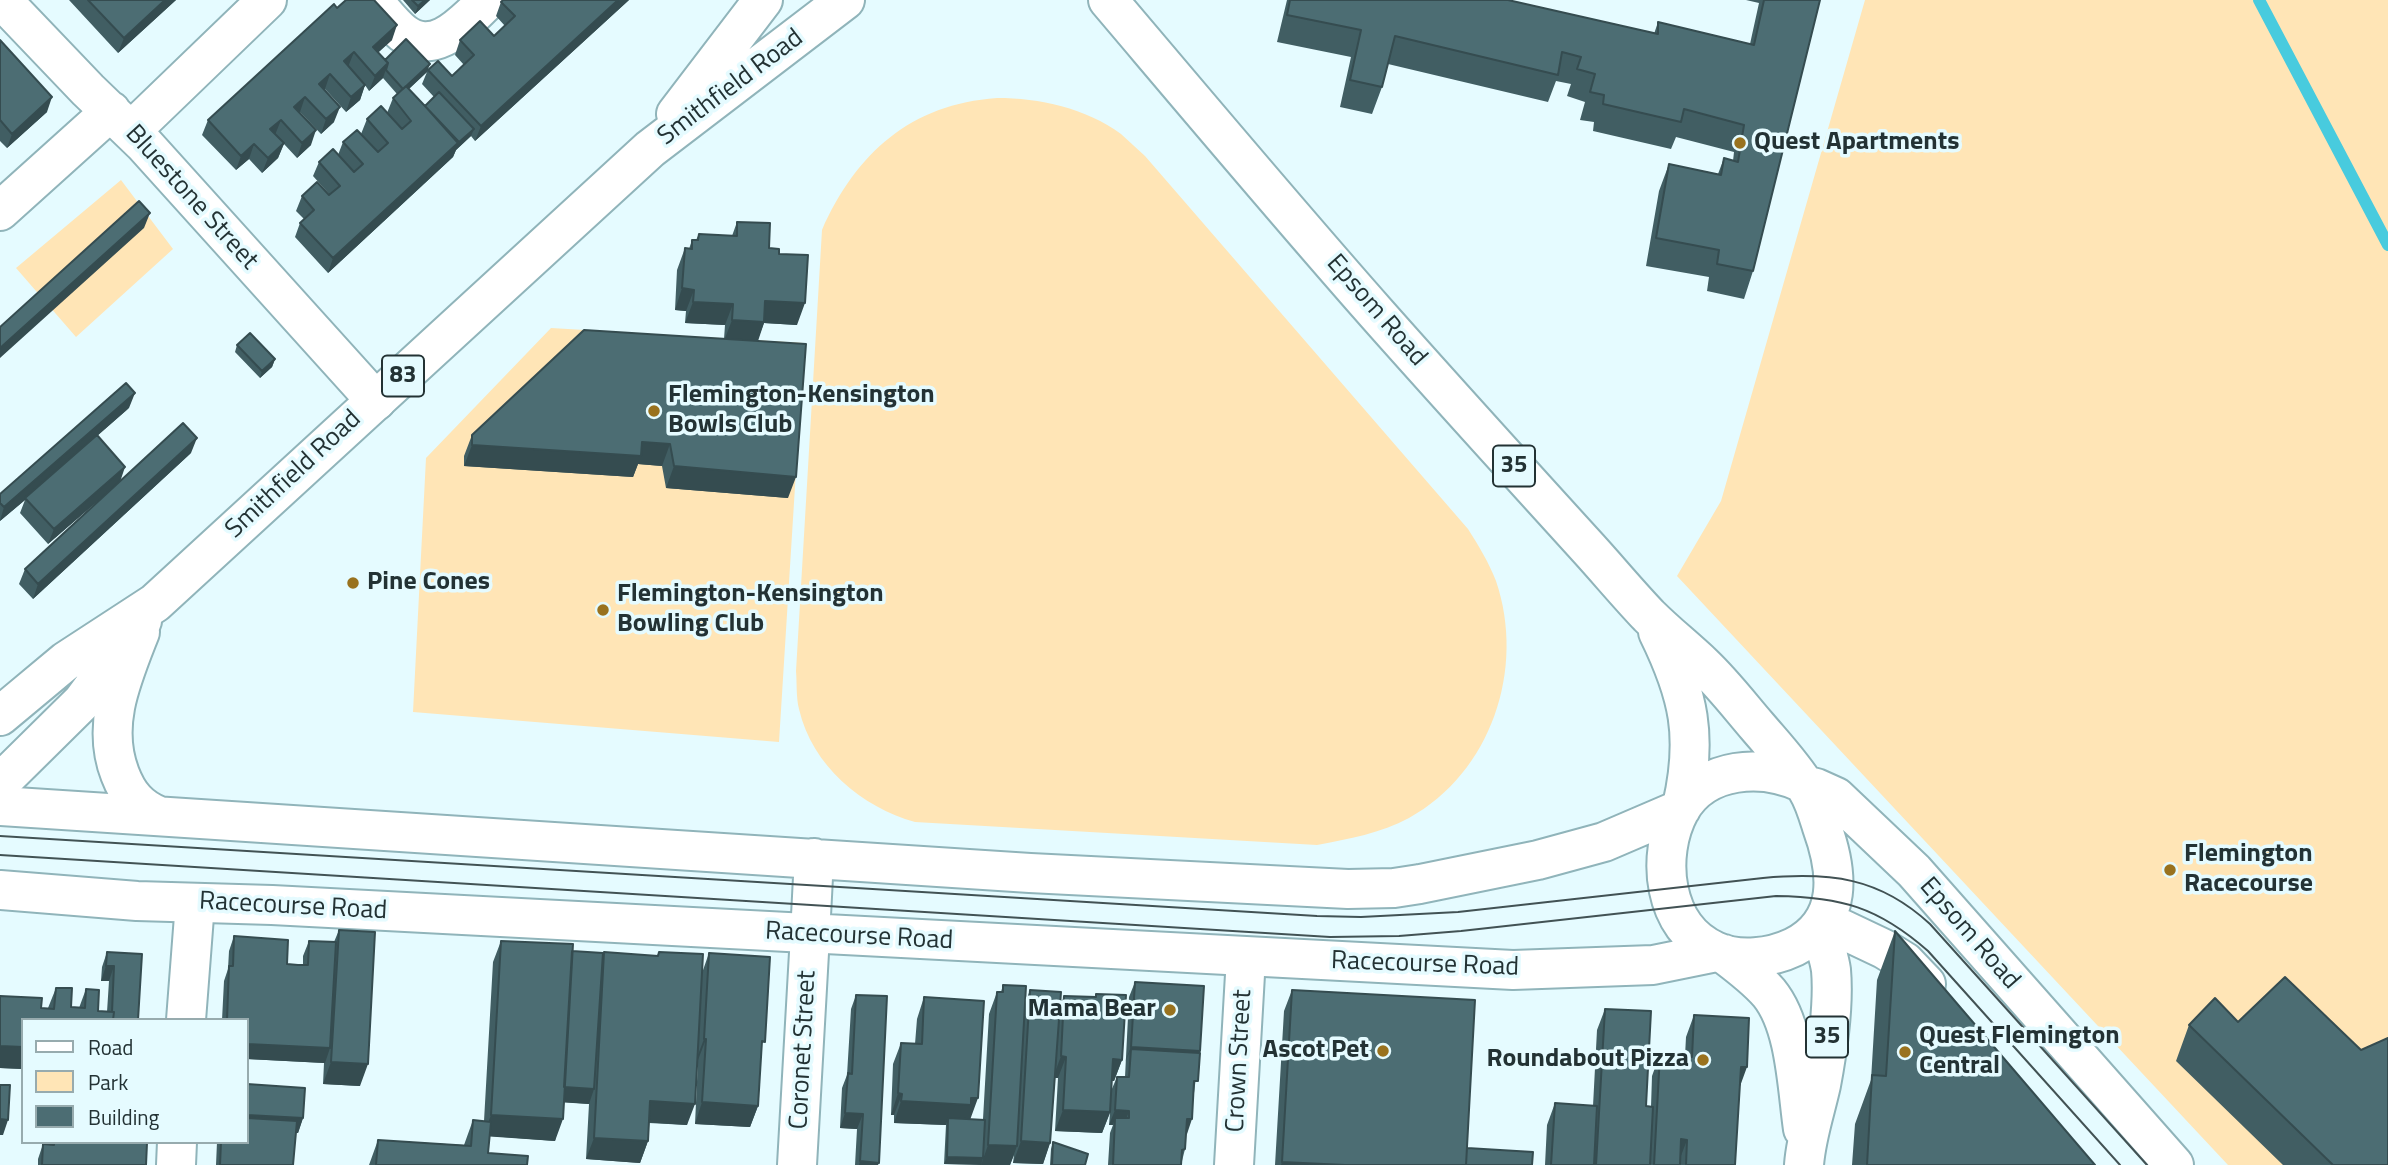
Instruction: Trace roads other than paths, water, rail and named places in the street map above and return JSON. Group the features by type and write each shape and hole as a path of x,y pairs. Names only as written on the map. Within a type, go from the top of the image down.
{"main road":[{"name":"Bluestone Street","path":"2,0 121,121 376,401"},
{"path":"0,211 121,121 267,0"},
{"path":"373,0 404,34 430,42 453,32 488,0"},
{"name":"Smithfield Road","path":"650,149 763,0"},
{"name":"Smithfield Road","path":"0,716 66,661 151,608 650,149 845,0"},
{"name":"Epsom Road","path":"1108,0 1377,314 1650,618 1723,685 1782,754 1803,784 1836,797 1914,871 2174,1165"},
{"path":"1142,0 1171,73"},
{"path":"151,608 119,687 112,743 119,772 130,794 145,810 159,817"},
{"name":"Smithfield Road","path":"0,783 82,702 151,608"},
{"name":"Epsom Road","path":"1650,618 1673,663 1686,701 1689,722 1688,780 1681,808"},
{"path":"0,806 1348,889 1394,888 1506,867 1586,848 1681,808 1701,788 1737,772 1778,773 1803,784"},
{"name":"35","path":"1803,784 1814,806 1832,861 1832,900 1822,925 1831,984 1821,1085 1805,1155"},
{"name":"35","path":"1681,808 1668,850 1666,877 1669,893 1692,935 1746,971 1770,995 1784,1020 1789,1037 1805,1155"},
{"name":"Coronet Street","path":"797,1165 814,858"},
{"name":"Racecourse Road","path":"0,890 195,903 1513,970 1653,965 1720,953"},
{"path":"186,1018 195,903"},
{"path":"1720,953 1739,957 1767,956 1796,947 1822,925 1884,949 1905,962 1954,1013"},
{"name":"Crown Street","path":"1234,1165 1246,957"},
{"path":"176,1165 177,1144"}],"waterway":[{"path":"2259,0 2388,245"}],"tram line":[{"path":"0,836 1317,916 1361,917 1458,912 1787,876 1853,881 1892,896 1930,924 2147,1165"},
{"path":"0,855 1330,937 1399,936 1461,931 1776,896 1820,899 1858,907 1875,915 1910,936 1928,951 2120,1165"}],"place":[{"name":"Quest Apartments","path":"1740,143"},
{"name":"Flemington-Kensington Bowls Club","path":"654,411"},
{"name":"Pine Cones","path":"353,583"},
{"name":"Flemington-Kensington Bowling Club","path":"603,610"},
{"name":"Flemington Racecourse","path":"2170,870"},
{"name":"Mama Bear","path":"1170,1010"},
{"name":"Ascot Pet","path":"1383,1051"},
{"name":"Quest Flemington Central","path":"1905,1052"},
{"name":"Roundabout Pizza","path":"1703,1060"}]}
